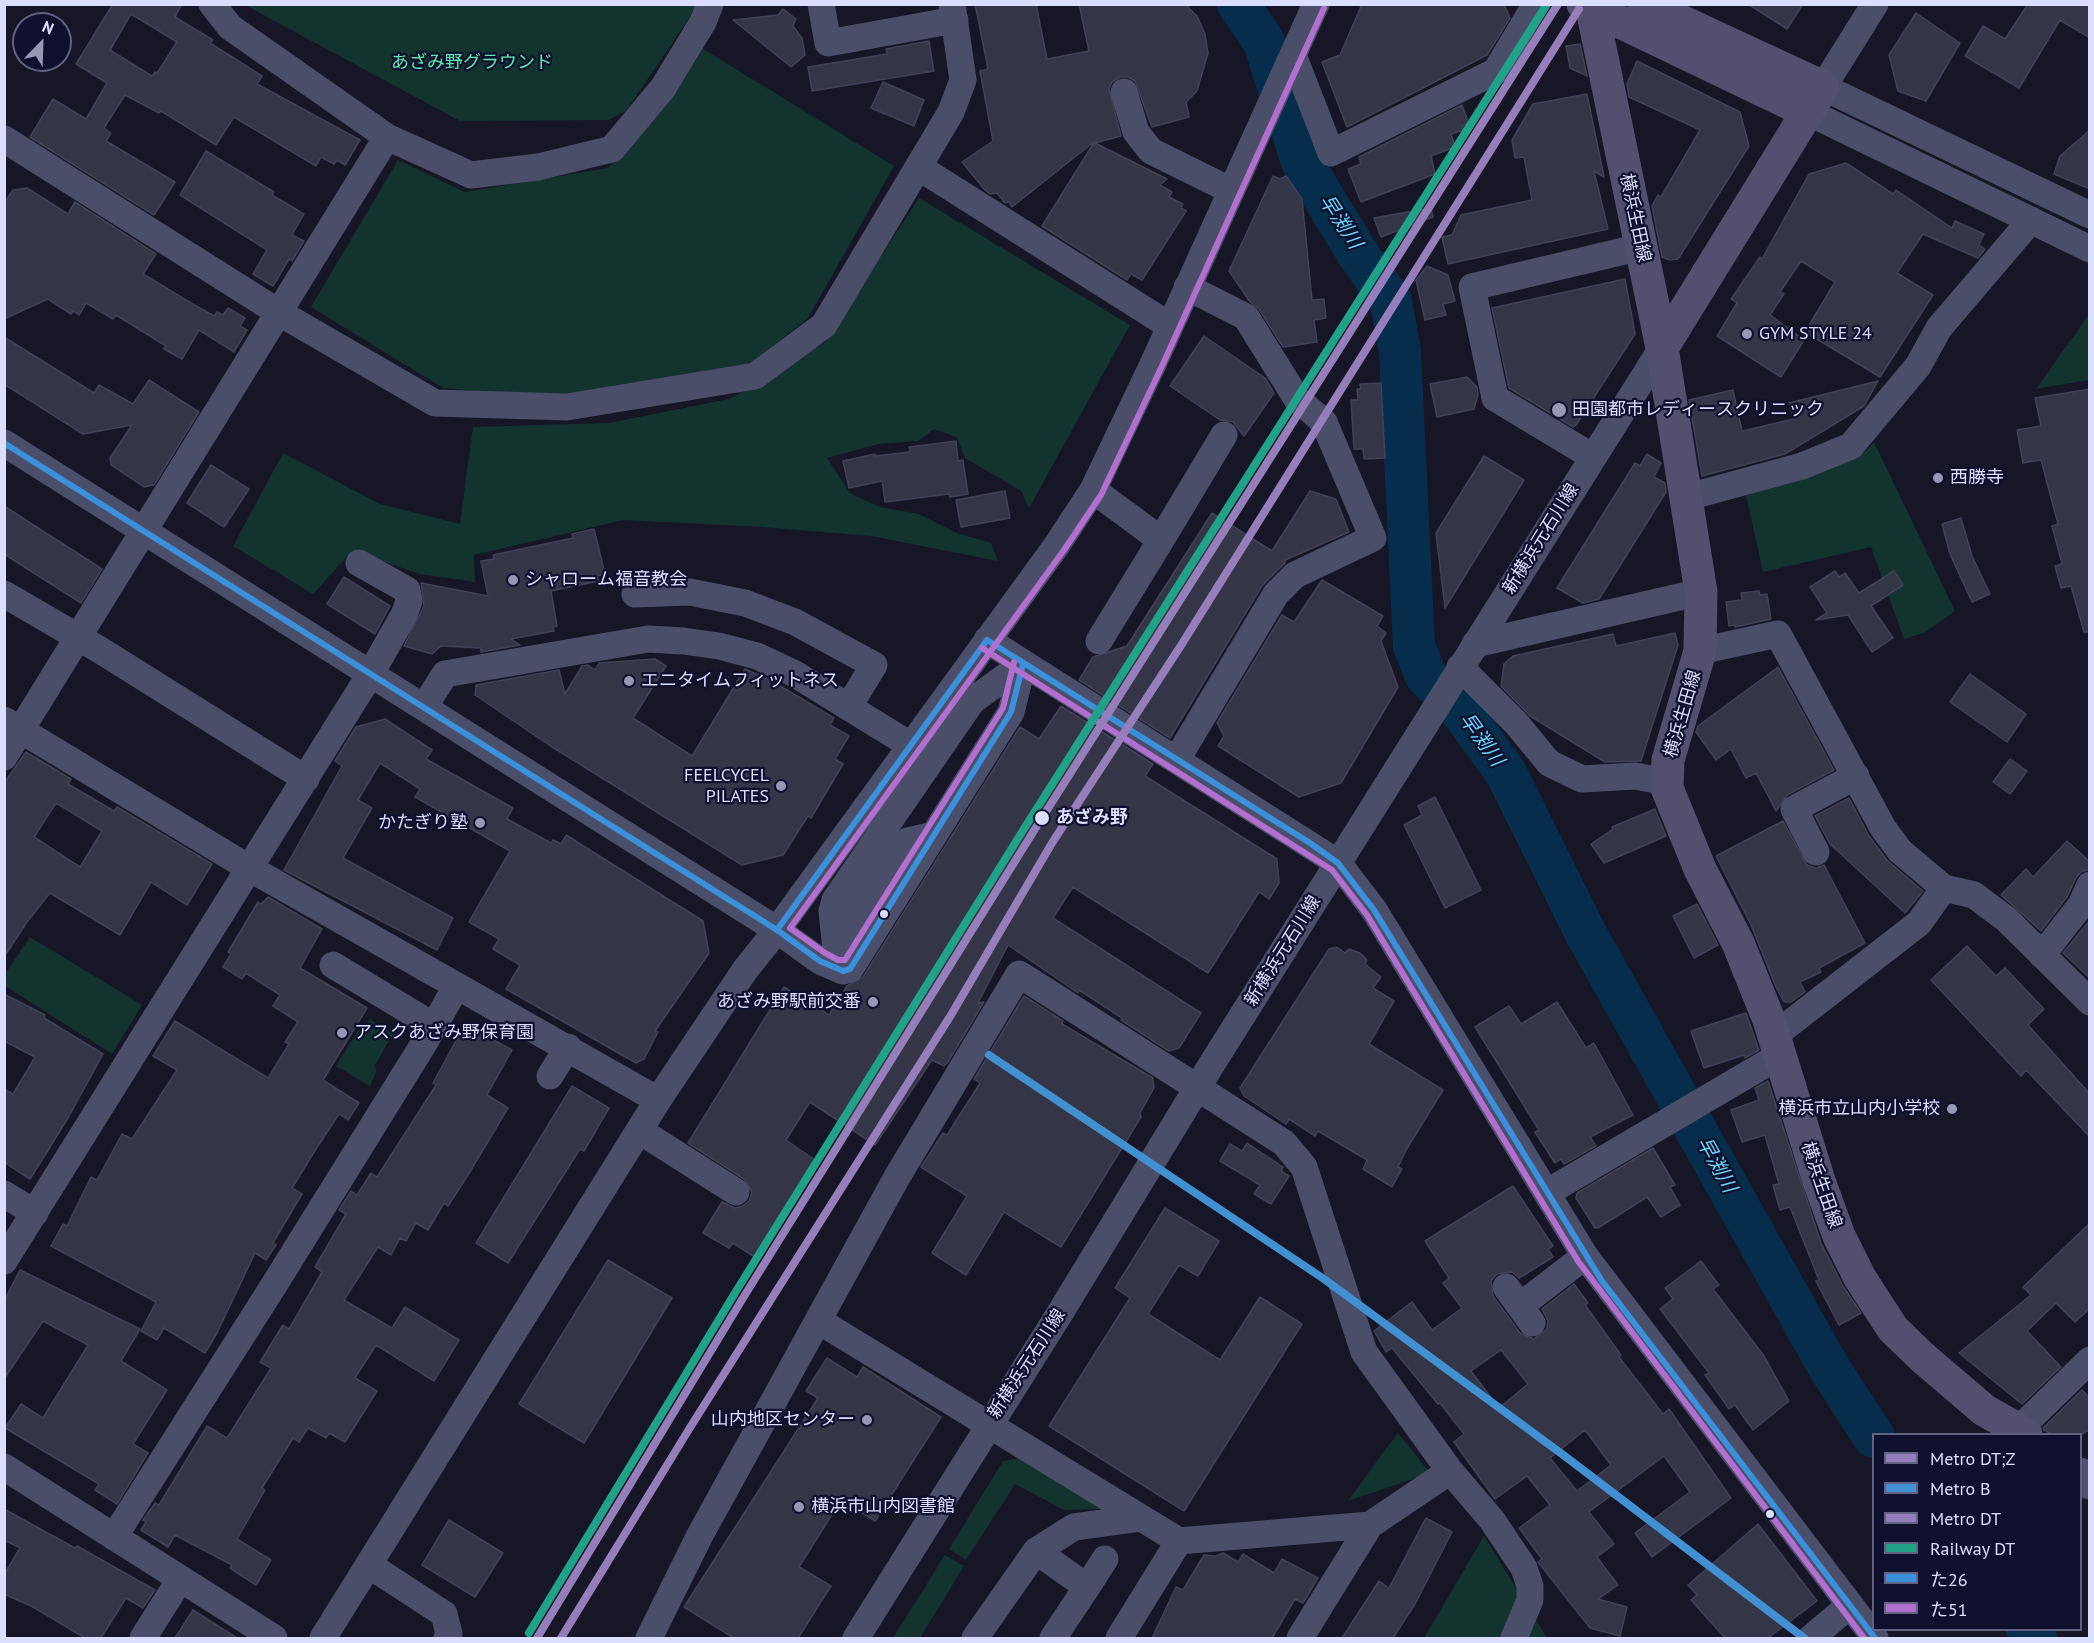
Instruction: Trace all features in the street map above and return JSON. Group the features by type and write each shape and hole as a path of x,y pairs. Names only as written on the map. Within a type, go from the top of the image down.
{"main road":[{"path":"1644,4 1815,99"},
{"path":"1587,7 1815,99"},
{"name":"横浜生田線","path":"1587,7 1662,348 1688,497 1701,592 1700,651 1668,760 1667,782 1672,807 1738,943 1777,1045 1839,1236 1860,1278 1893,1329 1922,1358 1984,1410 2022,1432"},
{"name":"新横浜元石川線","path":"1662,348 1815,99"}],"street":[{"path":"212,4 230,27 387,138 471,175 538,167 612,149 663,88 703,22 710,4"},
{"path":"4,139 278,312 435,404 567,407 755,376 824,325 920,168 951,112 963,80 953,12 828,42 821,4"},
{"path":"323,1638 658,1100 745,969 777,930 1057,545 1093,490 1316,4"},
{"path":"1293,55 1331,153 1496,71 1536,4"},
{"name":"新横浜元石川線","path":"1815,99 1875,4"},
{"path":"1124,92 1136,132 1151,151 1230,190"},
{"path":"1815,99 2090,215"},
{"path":"1815,99 2031,220 2090,249"},
{"path":"4,757 13,725 79,638 143,529 387,138"},
{"path":"920,168 1170,326"},
{"path":"1688,497 1802,466 1851,446 1918,366 1939,328 2031,220"},
{"path":"1593,457 1495,398 1472,286 1641,247"},
{"path":"1177,759 1276,594 1295,575 1373,538 1324,422 1297,399 1246,317 1187,287"},
{"name":"新横浜元石川線","path":"856,1638 1197,1088 1662,348"},
{"path":"1099,641 1224,435"},
{"path":"4,443 777,930 828,955"},
{"path":"1093,490 1161,540"},
{"path":"4,1261 35,1213 183,954 249,868 371,673 404,615 409,601 407,591 359,563"},
{"path":"635,594 690,592 745,603 795,622 874,664 849,706"},
{"path":"1475,644 1701,592"},
{"path":"4,594 306,779"},
{"path":"1700,651 1778,634 1883,828 1900,851 1944,888 1974,896 2006,919 2090,1002"},
{"path":"424,707 444,674 648,639 719,646 757,656 795,674 910,745"},
{"path":"987,640 1338,863 1374,910 1585,1256 1875,1638"},
{"path":"828,955 835,900 972,701 1023,664"},
{"path":"828,955 902,846 908,841 934,835 1011,712 1023,664"},
{"path":"1459,669 1516,723 1549,763 1582,779 1635,776 1667,782"},
{"path":"13,725 249,868 658,1100"},
{"path":"1816,852 1794,809 1856,776"},
{"path":"2042,955 2081,905 2090,885"},
{"path":"1548,1192 1701,1101 1777,1045 1919,923 1944,888"},
{"path":"333,965 434,1026"},
{"path":"650,1638 705,1525 897,1177 1019,974 1284,1143 1304,1167 1342,1276 1364,1352 1450,1471 1492,1520 1524,1568 1530,1586 1530,1600 1514,1638"},
{"path":"114,1537 274,1285 456,987"},
{"path":"550,1076 568,1047"},
{"path":"640,1131 736,1192"},
{"path":"4,1194 35,1213"},
{"path":"1519,1305 1585,1256"},
{"path":"819,1321 1179,1541 1370,1525"},
{"path":"2022,1432 2090,1360"},
{"path":"4,1467 179,1581 274,1638"},
{"path":"1300,1638 1370,1525 1450,1471"},
{"path":"975,1638 1036,1551 1074,1527 1140,1518"},
{"path":"1119,1638 1179,1541"},
{"path":"1036,1551 1087,1587"},
{"path":"1053,1638 1105,1559"},
{"path":"369,1565 444,1614 449,1634 447,1638"},
{"path":"142,1638 179,1581"},
{"path":"1811,1638 1850,1605"}],"green space":[{"name":"あざみ野グラウンド","path":"245,5 698,5 626,111 608,120 460,121"},
{"path":"703,49 894,166 808,318 751,363 572,393 494,393 443,388 311,307 398,160 465,192 608,168 674,96"},
{"path":"919,198 1130,325 1029,508 1021,491 965,458 957,437 934,429 918,441 878,444 827,458 850,493 880,507 919,514 957,533 991,543 998,561 871,536 763,527 623,520 474,555 475,582 420,574 352,551 313,594 233,546 283,453 380,504 460,524 473,427 609,423 729,399 825,342"},
{"path":"2089,314 2089,380 2036,389"},
{"path":"1874,442 1955,611 1926,632 1904,639 1871,547 1763,572 1746,495 1865,452"},
{"path":"30,937 142,1005 112,1054 5,986 5,974"},
{"path":"370,1019 393,1034 375,1065 376,1072 370,1086 336,1066 362,1024 365,1026"},
{"path":"1398,1433 1430,1473 1348,1501 1387,1447"},
{"path":"1025,1457 1106,1509 1064,1510 1015,1484 966,1560 949,1549 1003,1461"},
{"path":"1484,1536 1547,1638 1424,1638"},
{"path":"945,1555 964,1566 920,1638 893,1638"}],"building":[{"path":"113,4 182,4 175,17 213,40 210,43 262,76 257,84 360,140 345,165 337,160 334,164 321,157 316,166 234,117 216,145 161,111 159,113 125,95 104,128 111,133 106,141 175,182 154,215 30,137 53,99 86,119 107,83 76,64","holes":["131,14 177,42 157,73 155,72 152,76 110,50"]},
{"path":"975,4 1036,4 1047,59 1089,51 1079,4 1185,4 1197,16 1205,34 1208,53 1197,91 1186,102 1189,117 1152,127 1135,81 1128,77 1120,77 1112,82 1109,89 1121,136 1095,143 1167,179 1160,185 1172,192 1169,197 1183,204 1181,208 1186,211 1142,280 1131,274 1127,280 1042,226 1095,141 1012,207 1009,202 1005,203 997,193 990,194 985,190 962,162 993,141 980,71 988,69"},
{"path":"1362,4 1504,4 1510,18 1487,55 1347,127 1322,62 1340,55"},
{"path":"1748,4 1803,4 1787,29"},
{"path":"2028,4 2090,4 2090,38 2060,20 2019,88 1965,56 1983,26 2005,39"},
{"path":"783,9 796,19 793,26 802,38 805,55 791,67 733,20 778,15"},
{"path":"1916,13 1960,43 1926,101 1898,91 1889,55"},
{"path":"929,41 934,71 812,91 808,67 887,54 886,49"},
{"path":"1580,44 1587,76 1570,68 1566,46"},
{"path":"1637,61 1740,112 1749,146 1678,259 1670,260 1662,257 1652,206 1658,195 1661,197 1700,130 1629,97 1627,84"},
{"path":"883,82 924,100 914,126 871,108"},
{"path":"1587,94 1604,177 1594,171 1608,229 1448,264 1442,237 1452,235 1461,215 1532,200 1524,157 1515,158 1512,140 1533,104"},
{"path":"1462,105 1469,124 1462,126 1464,130 1451,134 1455,147 1431,156 1435,174 1361,202 1348,169 1361,164 1359,157"},
{"path":"2090,130 2090,189 2054,174 2060,156"},
{"path":"206,151 274,192 272,195 304,214 292,235 304,241 292,261 289,259 273,286 253,274 267,250 180,195"},
{"path":"1846,163 1893,194 1896,190 1952,228 1955,221 1984,234 1979,245 1985,249 1978,258 1923,234 1897,273 1933,295 1880,377 1805,332 1835,282 1801,261 1780,292 1784,294 1770,315 1804,340 1781,377 1717,336 1737,303 1731,299 1760,257 1762,259 1809,174"},
{"path":"1273,176 1280,179 1286,176 1302,199 1312,300 1324,299 1326,318 1314,320 1317,342 1283,347 1259,309 1250,302 1229,271"},
{"path":"27,188 68,214 75,202 156,254 143,274 191,303 214,316 217,312 223,315 228,308 245,318 240,326 247,330 234,352 199,330 182,359 164,349 166,346 116,315 113,319 86,303 79,315 73,311 71,314 48,299 4,319 4,203 13,190"},
{"path":"1431,208 1433,217 1381,237 1374,218"},
{"path":"1427,266 1448,275 1455,301 1443,304 1446,315 1425,320 1416,280"},
{"path":"1625,279 1635,334 1576,425 1573,427 1509,388 1492,308"},
{"path":"1204,336 1265,378 1274,393 1244,436 1233,422 1220,420 1170,386"},
{"path":"4,337 94,393 99,385 133,404 149,380 199,412 154,485 144,487 111,465 110,458 132,425 83,434 4,384"},
{"path":"1467,377 1477,387 1478,395 1474,409 1437,417 1430,384"},
{"path":"1878,381 1864,406 1785,454 1702,476 1689,400 1733,390 1742,431 1794,419 1789,403"},
{"path":"1381,383 1385,458 1364,459 1363,449 1354,449 1351,400 1358,400 1357,389 1361,389 1360,384"},
{"path":"2090,389 2090,632 2084,632 2071,586 2061,588 2055,566 2062,564 2052,526 2058,524 2041,460 2023,463 2017,430 2041,426 2035,398"},
{"path":"956,441 958,461 963,460 968,494 950,497 949,494 885,502 882,481 849,488 843,461 875,454 875,456 910,452 909,447"},
{"path":"1647,454 1661,463 1654,477 1665,483 1666,492 1599,599 1583,603 1557,588 1635,463 1640,466"},
{"path":"1484,456 1524,480 1445,608 1436,533"},
{"path":"211,465 249,489 224,527 187,503"},
{"path":"1005,491 1010,518 961,527 956,500"},
{"path":"1310,491 1336,499 1349,532 1285,560 1285,563 1262,586 1170,738 1079,680 1093,657 1127,646 1212,513 1272,551"},
{"path":"4,506 102,569 81,603 4,554"},
{"path":"1961,518 1972,556 1990,594 1972,602 1950,554 1942,524"},
{"path":"594,529 605,574 597,576 599,581 551,591 557,626 553,627 554,631 511,639 520,645 481,652 481,648 441,646 432,654 404,646 424,606 421,583 488,596 481,561 494,559 493,555 573,538 572,534"},
{"path":"1835,571 1839,577 1845,573 1859,593 1894,571 1903,585 1871,606 1893,638 1872,652 1848,615 1816,620 1827,613 1810,587"},
{"path":"344,577 390,606 375,634 327,604"},
{"path":"1322,580 1383,616 1377,626 1386,633 1381,641 1398,687 1341,783 1299,797 1218,746 1224,736 1217,723 1282,615 1294,622"},
{"path":"1759,591 1760,595 1767,594 1771,619 1735,627 1735,625 1729,626 1726,602 1742,600 1741,593"},
{"path":"1675,633 1678,645 1641,761 1605,762 1530,716 1501,686 1504,664 1513,656 1613,634 1616,646"},
{"path":"655,659 666,666 633,718 692,756 745,669 772,681 834,718 830,725 849,736 835,759 843,764 811,818 808,816 783,855 742,865 549,745 475,695 476,685 559,670 565,694 582,666 588,665 595,670 599,663"},
{"path":"1778,667 1834,770 1787,795 1776,811 1756,773 1746,778 1731,749 1716,760 1696,732 1698,726"},
{"path":"1970,674 2026,714 2007,742 1950,702"},
{"path":"1061,706 1153,764 1145,776 1277,859 1279,883 1269,899 1259,892 1208,973 1073,887 1053,918 1201,1013 1179,1048 1169,1051 1008,945 978,1003 984,1002 948,1062 944,1066 932,1060 875,1145 810,1102 786,1140 818,1162 793,1203 790,1201 756,1258 733,1243 729,1248 703,1233 722,1202 735,1208 743,1206 749,1201 752,1192 744,1179 688,1143 784,987 829,1015 847,986 863,977 1020,727 1039,739"},
{"path":"385,719 432,750 426,759 513,808 507,819 551,843 553,840 561,844 566,835 703,921 709,953 655,1031 658,1032 644,1059 636,1063 506,989 520,965 493,949 499,939 469,922 510,851 415,797 420,789 380,763 358,800 372,808 343,858 453,918 437,950 284,870 342,766 335,761 356,727"},
{"path":"26,752 71,779 68,784 114,811 117,807 212,864 187,905 151,882 120,935 50,893 4,957 4,783","holes":["56,803 102,831 80,867 34,837"]},
{"path":"2010,759 2027,771 2010,794 1993,782"},
{"path":"1435,797 1481,890 1445,908 1404,825 1422,815 1418,806"},
{"path":"1849,798 1869,836 1887,860 1923,891 1905,913 1830,844 1815,816"},
{"path":"1655,809 1666,836 1604,863 1591,844 1613,829 1612,827"},
{"path":"1783,821 1807,865 1816,868 1824,865 1865,943 1819,968 1821,972 1800,982 1805,992 1791,1002 1784,1002 1776,987 1751,925 1716,856"},
{"path":"2067,841 2090,862 2090,869 2081,872 2076,878 2067,897 2041,931 2001,895 2026,869 2033,877"},
{"path":"268,897 322,929 300,968 367,1008 323,1080 359,1103 348,1120 339,1114 316,1149 292,1188 302,1194 273,1243 276,1245 266,1260 255,1253 205,1353 164,1328 157,1340 141,1331 156,1302 51,1246 63,1224 67,1226 91,1177 97,1180 122,1134 132,1139 177,1070 153,1056 175,1021 268,1078 289,1044 285,1042 298,1022 273,1006 280,995 246,973 242,979 223,967 231,954 228,952 258,902 261,904"},
{"path":"1697,904 1718,945 1694,958 1673,916"},
{"path":"2090,920 2090,978 2063,953"},
{"path":"1967,946 1996,976 2005,968 2044,1009 2028,1025 2090,1094 2090,1137 2026,1070 2021,1076 1931,980"},
{"path":"1337,947 1345,953 1349,949 1360,953 1367,960 1365,964 1381,977 1373,988 1394,1001 1369,1044 1443,1090 1406,1150 1398,1167 1402,1169 1392,1187 1363,1169 1367,1160 1318,1131 1315,1136 1289,1119 1286,1124 1244,1096 1240,1088 1329,949"},
{"path":"4,994 45,1015 44,1018 103,1054 68,1118 30,1179 4,1162 4,1089 13,1094 35,1057 4,1041"},
{"path":"1024,996 1063,1021 1062,1024 1153,1078 1154,1088 1140,1113 1141,1117 1061,1247 1004,1212 966,1275 932,1253 967,1196 921,1167 943,1133 947,1135 980,1083 974,1079"},
{"path":"1557,1002 1586,1048 1594,1043 1633,1115 1590,1137 1596,1146 1564,1164 1561,1159 1555,1163 1535,1132 1539,1130 1475,1027 1509,1006 1521,1024"},
{"path":"1746,1013 1759,1050 1745,1058 1744,1055 1704,1068 1691,1031"},
{"path":"465,1024 512,1050 487,1095 508,1108 448,1206 444,1203 428,1230 416,1223 406,1241 400,1238 391,1255 378,1247 344,1300 392,1328 405,1307 459,1340 434,1381 376,1345 355,1378 377,1391 345,1442 329,1433 326,1438 308,1428 299,1442 293,1438 262,1488 265,1490 237,1539 271,1560 256,1585 230,1568 232,1565 175,1535 168,1547 141,1530 146,1522 143,1520 155,1503 159,1505 207,1426 227,1438 271,1368 260,1362 283,1325 289,1329 322,1272 315,1267 346,1214 339,1210 351,1191 357,1195 371,1173 377,1177 436,1085 433,1083"},
{"path":"1768,1081 1821,1243 1843,1286 1861,1313 1839,1325 1816,1281 1819,1280 1790,1207 1780,1210 1773,1185 1779,1184 1765,1135 1742,1142 1731,1110 1759,1100 1755,1088"},
{"path":"572,1086 609,1108 584,1151 580,1149 508,1263 476,1243"},
{"path":"1247,1143 1283,1167 1281,1171 1289,1176 1271,1204 1254,1194 1260,1185 1220,1161 1230,1144 1242,1151"},
{"path":"1653,1148 1675,1185 1670,1187 1680,1205 1661,1217 1647,1197 1595,1228 1576,1198 1577,1193"},
{"path":"1513,1186 1553,1246 1548,1249 1553,1257 1519,1278 1512,1272 1497,1274 1491,1281 1493,1296 1520,1333 1534,1339 1547,1329 1548,1321 1542,1309 1574,1284 1588,1303 1585,1305 1621,1355 1619,1357 1663,1414 1669,1409 1731,1498 1652,1557 1635,1533 1690,1492 1664,1456 1589,1512 1614,1544 1597,1557 1618,1585 1598,1599 1627,1607 1620,1636 1590,1628 1538,1562 1542,1559 1519,1528 1550,1505 1527,1476 1495,1499 1454,1442 1464,1434 1392,1348 1386,1352 1374,1331 1412,1302 1432,1330 1462,1308 1443,1283 1449,1278 1425,1241","holes":["1501,1350 1528,1384 1499,1408 1471,1371","1585,1430 1611,1465 1577,1491 1550,1458"]},
{"path":"1165,1208 1219,1241 1198,1276 1179,1265 1148,1314 1220,1360 1260,1297 1302,1324 1184,1511 1049,1426 1130,1298 1115,1288"},
{"path":"2090,1223 2090,1308 2075,1322 2056,1303 2027,1331 2061,1367 2022,1404 1959,1353 2031,1295 2023,1287"},
{"path":"608,1260 672,1298 584,1443 519,1404"},
{"path":"1701,1261 1719,1285 1713,1289 1764,1356 1789,1401 1753,1430 1735,1405 1729,1409 1705,1375 1709,1373 1660,1309 1673,1299 1665,1288"},
{"path":"20,1270 140,1329 121,1361 167,1390 133,1444 148,1453 117,1504 95,1490 99,1484 5,1428 21,1404 43,1418 88,1345 43,1321 4,1379 4,1301"},
{"path":"827,1358 857,1377 863,1367 941,1417 875,1521 841,1500 799,1567 831,1586 798,1638 734,1638 684,1607 818,1398 806,1391"},
{"path":"2082,1390 2090,1398 2090,1429 2082,1434 2049,1433 2043,1428"},
{"path":"4,1509 75,1548 77,1546 155,1590 143,1608 126,1598 101,1638 85,1638 33,1607 4,1594 4,1575 20,1548 4,1540"},
{"path":"1426,1518 1452,1532 1415,1604 1393,1638 1342,1638 1379,1581 1389,1588"},
{"path":"449,1520 503,1553 475,1597 422,1565"},
{"path":"1758,1524 1817,1601 1768,1638 1725,1638 1691,1600 1697,1595 1688,1585"},
{"path":"1223,1553 1238,1562 1243,1554 1274,1573 1282,1559 1318,1578 1303,1603 1295,1599 1272,1638 1152,1638 1176,1587 1183,1590 1204,1555 1216,1556"},
{"path":"193,1610 237,1638 175,1638"}],"waterway":[{"name":"早渕川","path":"1238,4 1264,42 1302,162 1358,254 1391,301 1400,352 1414,646 1426,676 1461,711 1506,773 1585,932 1828,1366 1872,1434"},
{"name":"早渕川","path":"2028,1631 2036,1638"}],"metro line":[{"name":"DT;Z","path":"537,1638 743,1298 1035,829 1558,4"},
{"name":"DT","path":"561,1638 691,1426 951,1015 1052,843 1180,647 1579,9"},
{"name":"B","path":"989,1055 1324,1279 1562,1454 1804,1638"}],"rail line":[{"name":"DT","path":"529,1633 735,1293 1027,824 1547,4"}],"transit line":[{"name":"た51","path":"1014,662 1003,708 845,960 838,960 825,953 790,928 1064,550 1101,495 1324,8"},
{"name":"た26","path":"4,443 777,930 820,961 843,971 850,969 1011,712 1023,664"},
{"name":"た26","path":"777,930 987,640 1310,843 1338,863 1374,910 1602,1281 1875,1638"},
{"name":"た51","path":"982,648 1332,870 1367,915 1578,1261 1864,1638"}],"place":[{"name":"GYM STYLE 24","path":"1747,334"},
{"name":"田園都市レディースクリニック","path":"1559,410"},
{"name":"西勝寺","path":"1938,478"},
{"name":"シャローム福音教会","path":"513,580"},
{"name":"エニタイムフィットネス","path":"629,681"},
{"name":"FEELCYCEL PILATES","path":"781,786"},
{"name":"あざみ野","path":"1042,818"},
{"name":"かたぎり塾","path":"480,823"},
{"name":"あざみ野駅前交番","path":"873,1002"},
{"name":"アスクあざみ野保育園","path":"342,1033"},
{"name":"横浜市立山内小学校","path":"1952,1109"},
{"name":"山内地区センター","path":"867,1420"},
{"name":"横浜市山内図書館","path":"799,1507"}]}
